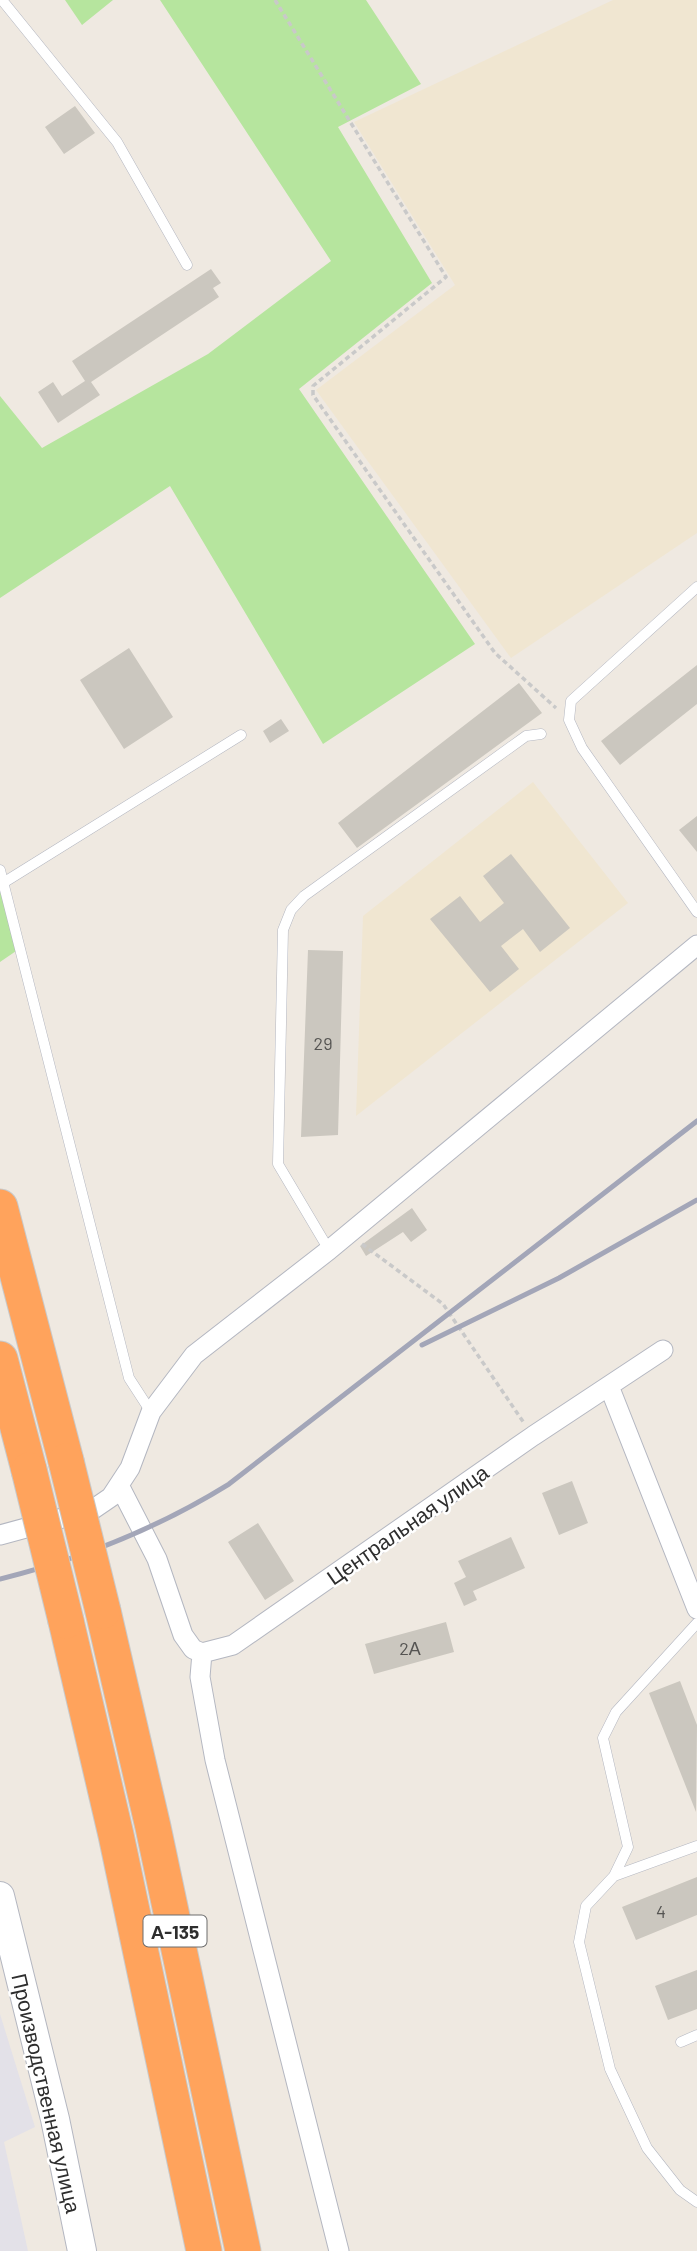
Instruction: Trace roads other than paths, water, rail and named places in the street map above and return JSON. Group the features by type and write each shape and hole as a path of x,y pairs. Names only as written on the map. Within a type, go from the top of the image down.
{"highway":[{"name":"А-135","path":"0,1207 103,1611 159,1854 243,2251"},
{"name":"А-135","path":"0,1359 116,1835 204,2251"}],"street":[{"path":"0,1535 92,1510 120,1487 152,1412 194,1355 329,1250 697,945"},
{"name":"Центральная улица","path":"202,1653 233,1645 533,1436 663,1350"},
{"path":"609,1386 697,1609"},
{"path":"120,1487 157,1559 183,1635 193,1649 202,1653 200,1677 215,1760 339,2251"},
{"name":"Производственная улица","path":"0,1896 55,2119 82,2251"}],"lane":[{"path":"2,0 117,142 187,265"},
{"path":"697,587 571,701 569,720 582,748 697,912"},
{"path":"3,883 242,734"},
{"path":"329,1250 278,1164 283,930 291,910 304,896 526,736 541,734"},
{"path":"0,870 129,1378 152,1412"},
{"path":"697,1623 616,1712 603,1738 628,1847 614,1876 586,1906 579,1942 610,2069 647,2148 680,2190 697,2202"},
{"path":"614,1876 697,1846"},
{"path":"681,2042 697,2035"}],"railway":[{"path":"0,1579 89,1552 147,1528 229,1484 697,1121"},
{"path":"422,1345 559,1278 697,1200"}]}
